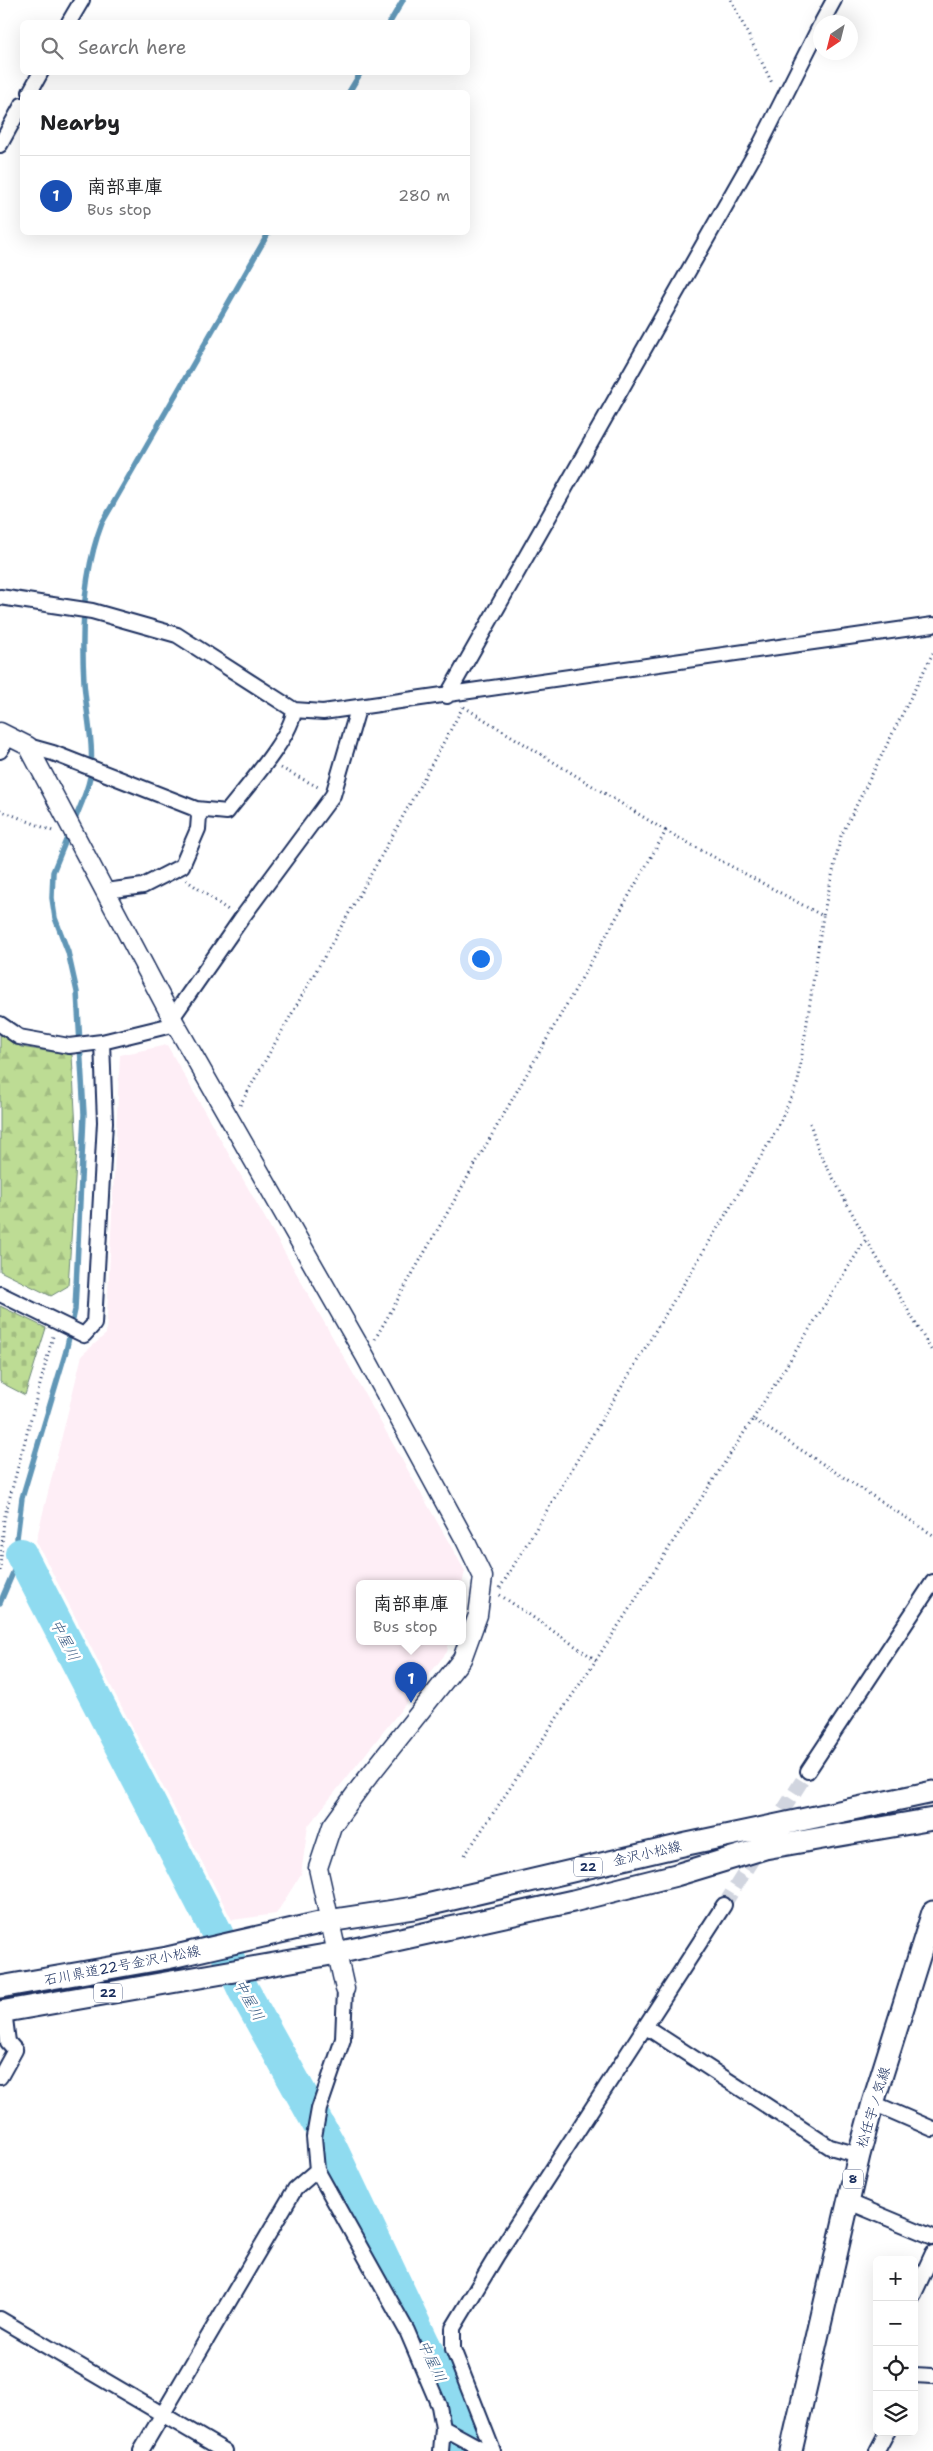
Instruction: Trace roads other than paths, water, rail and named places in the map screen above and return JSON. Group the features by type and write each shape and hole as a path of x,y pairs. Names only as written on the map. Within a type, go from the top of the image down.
{"main road":[{"name":"金沢小松線","path":"243,1941 328,1921 414,1908 687,1844 933,1792"},
{"name":"金沢小松線","path":"249,1968 337,1953 582,1898 676,1875 766,1848 933,1819"},
{"name":"松任宇ノ気線","path":"791,2451 849,2202 858,2155 872,2103 933,1912"},
{"name":"石川県道22号金沢小松線","path":"0,1987 243,1941"},
{"name":"石川県道22号金沢小松線","path":"2,2011 249,1968"}],"street":[{"path":"70,20 82,0"},
{"path":"826,15 834,0"},
{"path":"447,696 756,151 813,40"},
{"path":"31,90 39,75"},
{"path":"0,145 20,109"},
{"path":"0,597 92,611 177,634 294,710 323,712 358,709 933,626"},
{"path":"0,1024 19,1037 69,1046 96,1042 174,1021 241,919 333,795 358,709"},
{"path":"3,740 83,764 196,810 227,812 267,761 294,720 294,710"},
{"path":"28,746 75,831 174,1021 365,1356 465,1540 483,1577 478,1615 462,1660 360,1786 332,1826 318,1868 328,1921 345,1989 343,2039 319,2109 314,2137 317,2170 407,2331 439,2406 443,2428 441,2451"},
{"path":"106,891 143,886 182,866 195,839 199,816 196,810"},
{"path":"0,1294 84,1334 94,1324 105,1122 96,1042"},
{"path":"808,1771 933,1582"},
{"path":"493,2451 454,2349 453,2328 497,2255 724,1905"},
{"path":"0,2077 15,2050 8,2042 2,2011"},
{"path":"646,2027 830,2147 858,2155"},
{"path":"872,2103 933,2128"},
{"path":"141,2451 295,2189 317,2170"},
{"path":"849,2202 933,2237"},
{"path":"918,2285 933,2253"},
{"path":"0,2319 226,2451"},
{"path":"443,2428 485,2451"},
{"path":"877,2451 885,2436"}],"waterway":[{"path":"391,20 403,0"},
{"path":"350,90 359,75"},
{"path":"73,824 83,801 90,777 91,741 84,682 83,622 87,581 102,523 267,235"},
{"path":"0,1603 21,1554 17,1538 22,1498 66,1351 75,1310 84,1114 77,992 68,952 55,918 52,898 53,872 69,833"},
{"name":"中屋川","path":"21,1554 216,1931 244,1991 332,2149 454,2407 462,2427 456,2451"}],"tunnel":[{"path":"772,1828 808,1771"},
{"path":"724,1905 759,1849"}],"place":[{"name":"南部車庫","path":"411,1703"}]}
